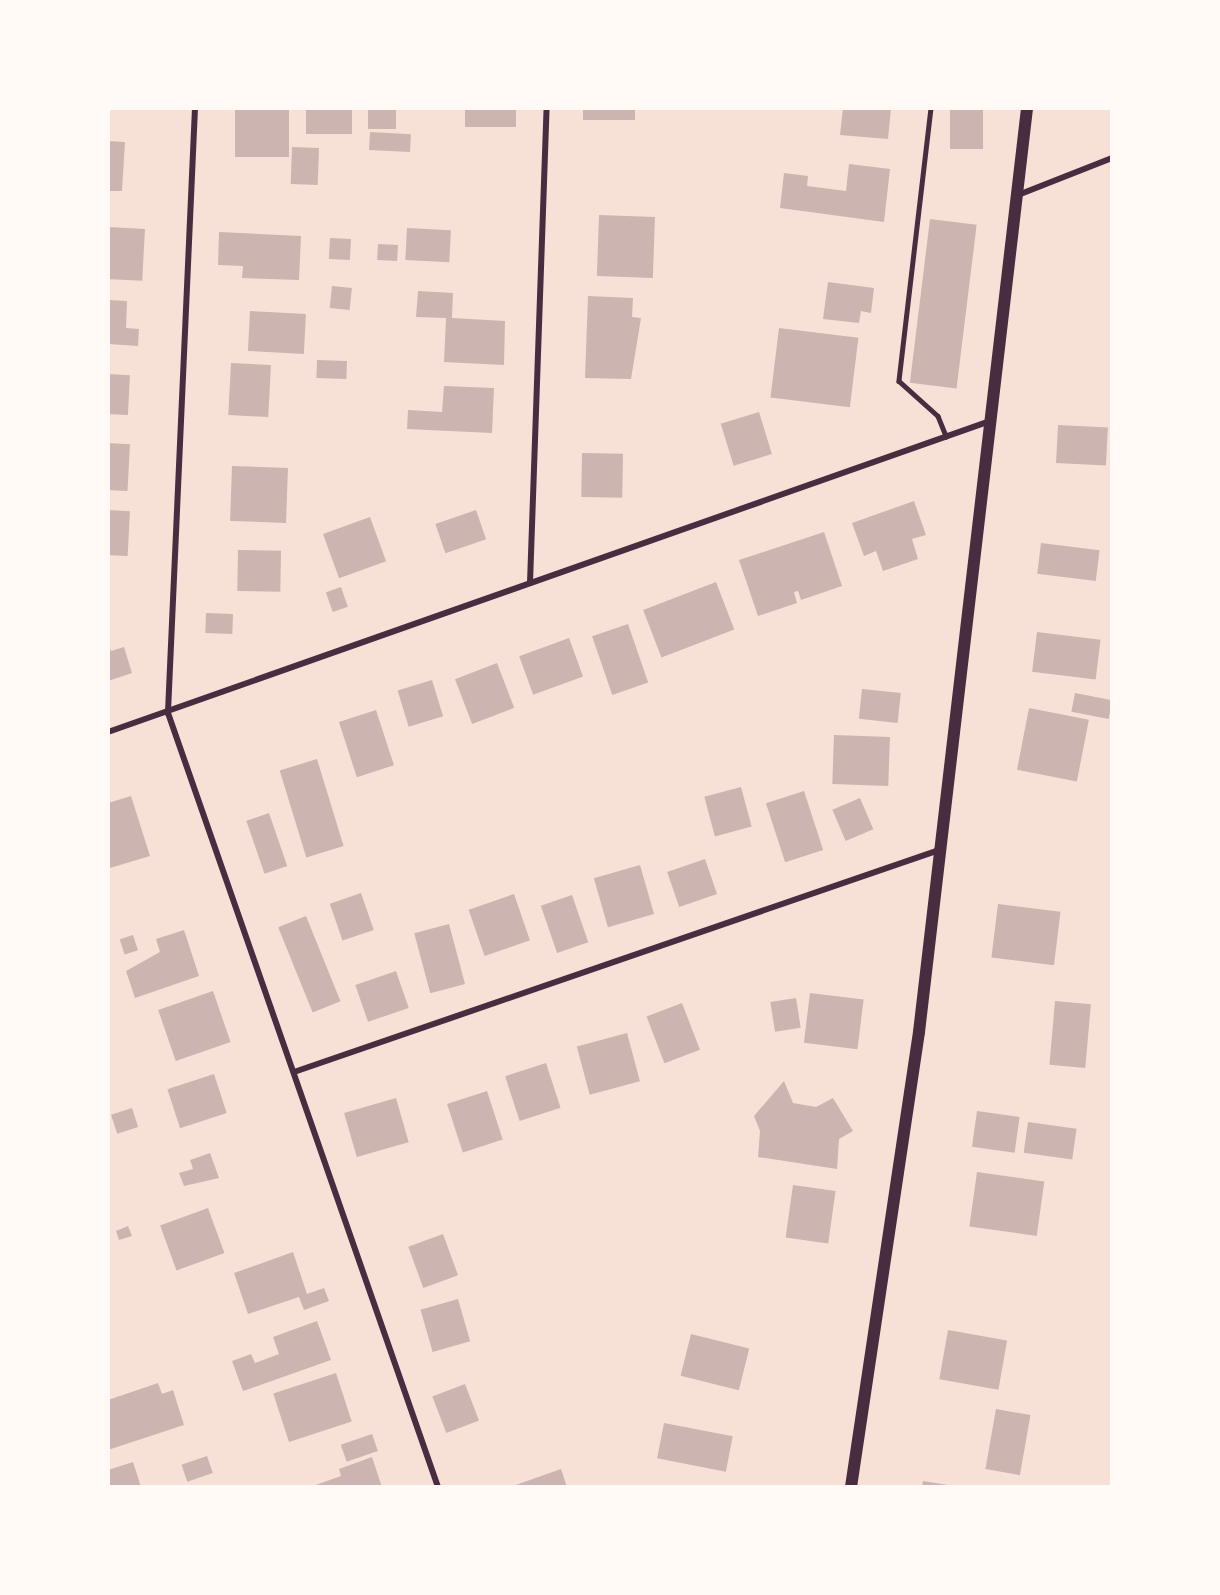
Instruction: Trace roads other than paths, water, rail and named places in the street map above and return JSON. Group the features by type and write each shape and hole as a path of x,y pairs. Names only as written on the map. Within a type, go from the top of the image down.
{"main road":[{"path":"850,1487 904,1137 994,420 1027,108"}],"street":[{"path":"195,108 168,713 438,1487"},
{"path":"530,583 547,108"},
{"path":"1017,195 1112,158"},
{"path":"108,732 168,713 946,435 994,420"},
{"path":"294,1072 940,849"}],"lane":[{"path":"931,108 899,381 938,416 946,435"}]}
